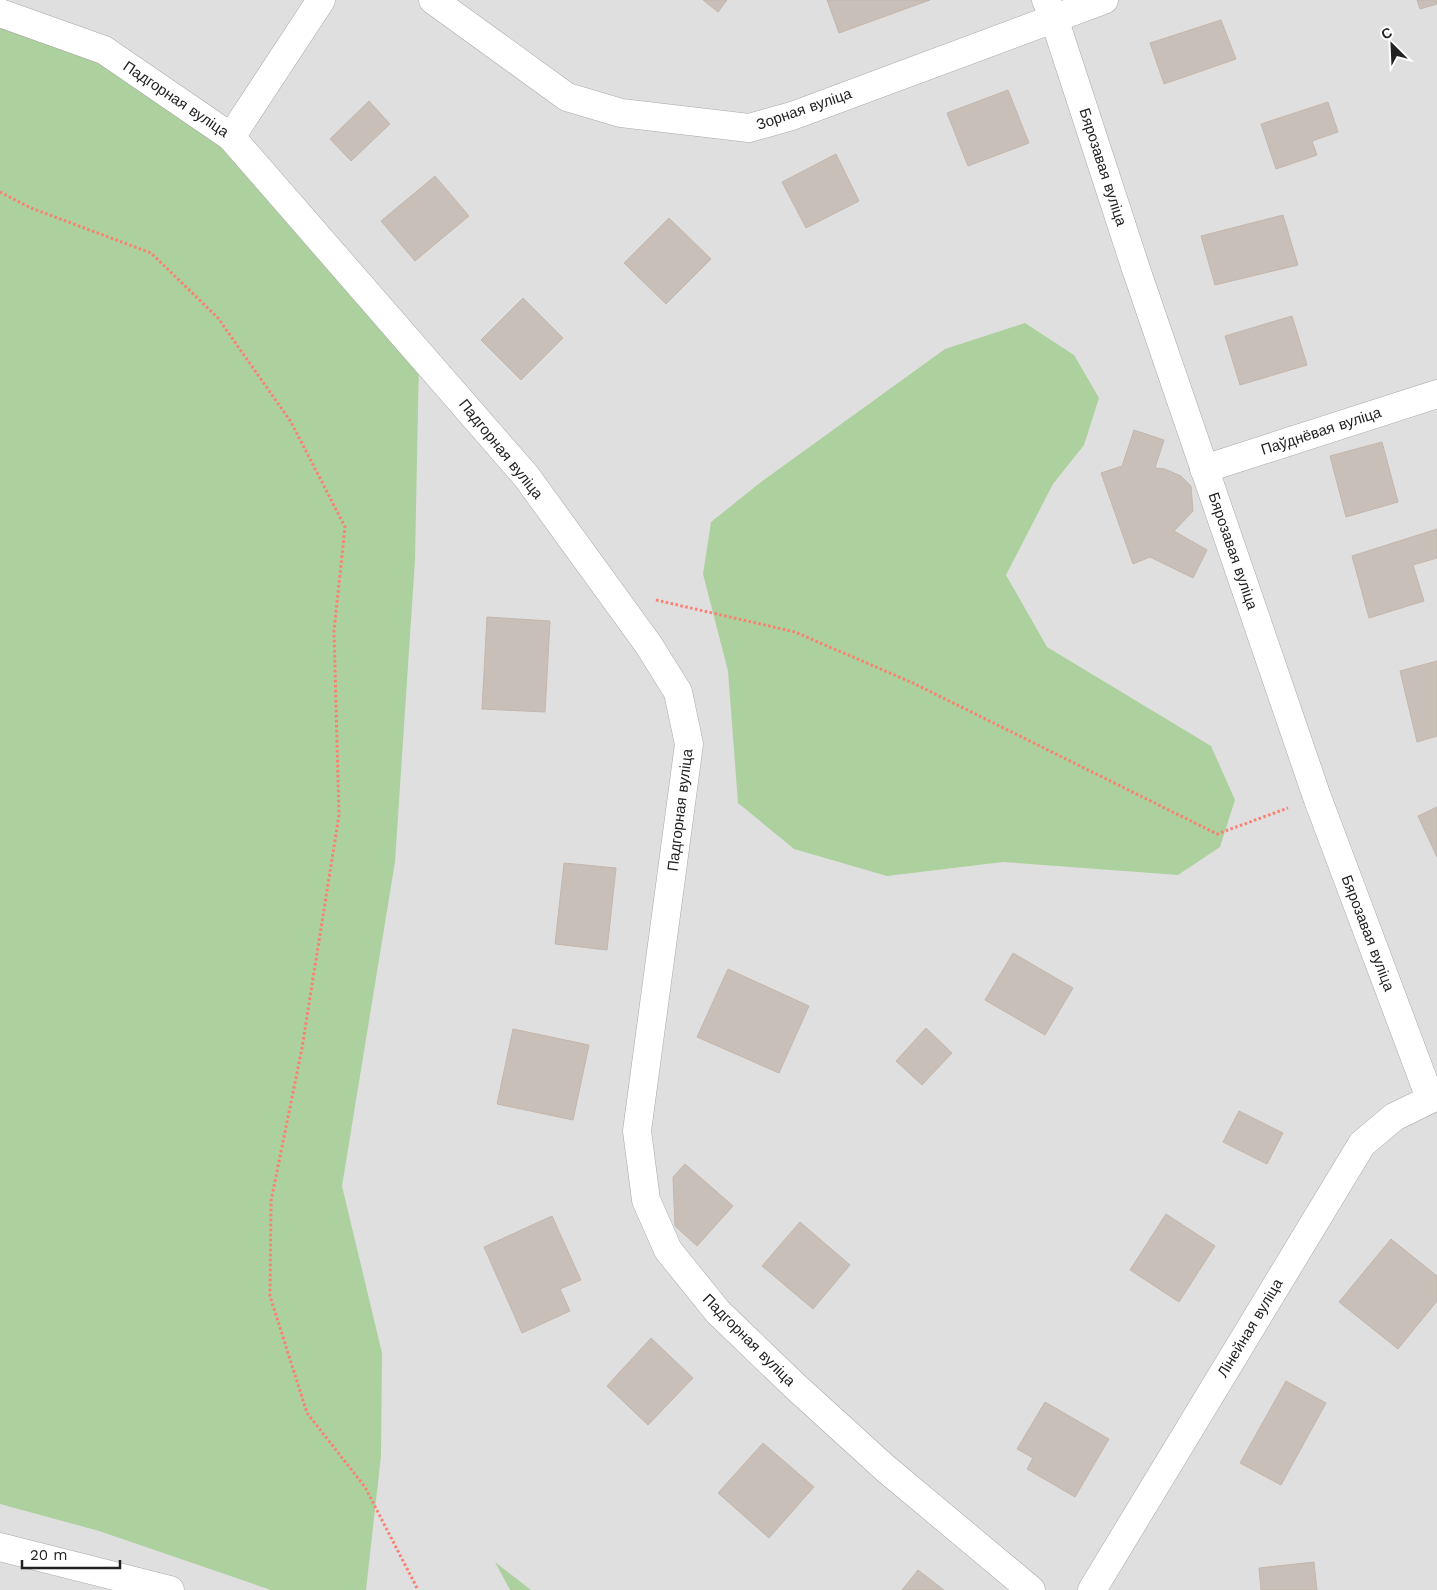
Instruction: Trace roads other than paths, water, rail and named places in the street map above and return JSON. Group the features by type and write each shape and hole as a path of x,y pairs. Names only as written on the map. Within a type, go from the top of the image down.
{"street":[{"path":"232,137 321,0"},
{"name":"Зорная вуліца","path":"433,0 567,97 621,113 750,128 792,116 1050,9 1104,0"},
{"name":"Бярозавая вуліца","path":"1050,9 1136,269 1317,797 1434,1097"},
{"name":"Падгорная вуліца","path":"0,13 104,50 232,137 526,476 648,644 678,692 689,744 637,1131 646,1200 668,1250 718,1312 796,1387 885,1468 1031,1590"},
{"name":"Паўднёвая вуліца","path":"1204,469 1437,394"},
{"name":"Лінейная вуліца","path":"1092,1590 1362,1144 1394,1117 1434,1097"},
{"path":"0,1547 170,1590"}]}
